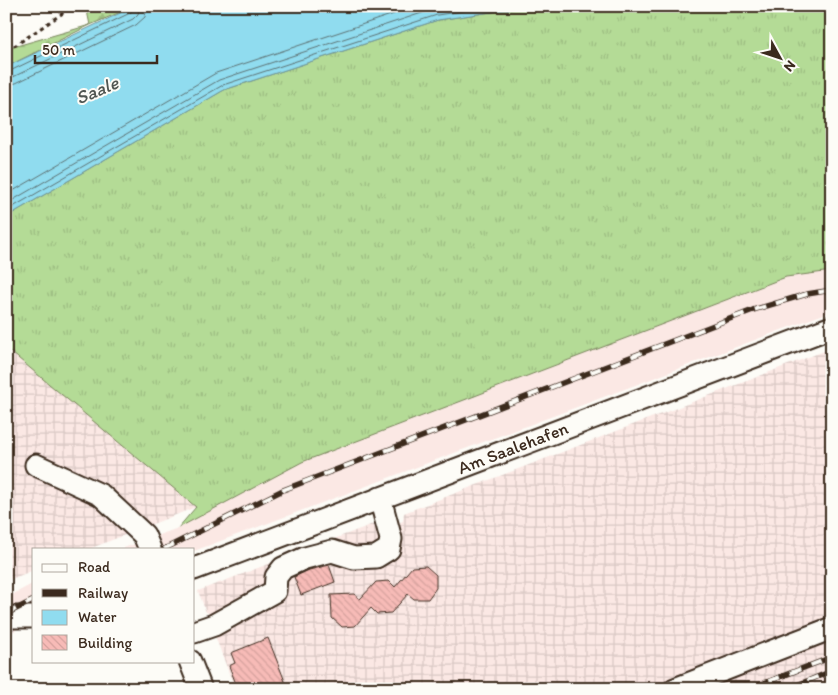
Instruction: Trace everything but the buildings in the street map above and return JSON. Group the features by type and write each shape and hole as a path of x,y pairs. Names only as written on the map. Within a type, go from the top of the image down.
{"lane":[{"name":"Am Saalehafen","path":"195,569 832,326"},
{"path":"36,465 101,495 144,535 150,548"},
{"path":"195,632 214,625 275,592 276,577 283,568 305,558 332,551 354,558 376,557 389,549 391,539 380,498"},
{"path":"6,617 32,617"},
{"path":"675,689 832,628"},
{"path":"190,662 201,689"}],"path":[{"path":"6,48 16,45 71,6"}],"shaded area":[{"path":"832,271 832,311 195,551 195,548 124,548 178,528 302,462 786,277"},
{"path":"6,342 196,507 92,548 32,548 32,571 6,581"},
{"path":"832,348 832,683 816,689 235,689 215,636 217,634 210,614 206,612 198,591 373,524 378,530 389,527 403,521 404,513"},
{"path":"32,584 32,620 6,636 6,598"}],"green space":[{"path":"86,6 135,6 90,25"},
{"path":"531,6 832,6 832,271 786,277 302,462 178,528 196,507 6,348 6,217 224,90 438,20"},
{"path":"90,25 6,67 6,49"}],"water":[{"name":"Saale","path":"135,6 531,6 438,20 224,90 6,217 6,67"}],"railway":[{"path":"166,548 283,490 753,310 807,294 832,290"},
{"path":"6,614 32,601"},
{"path":"749,689 832,657"},
{"path":"787,689 832,671"}]}
